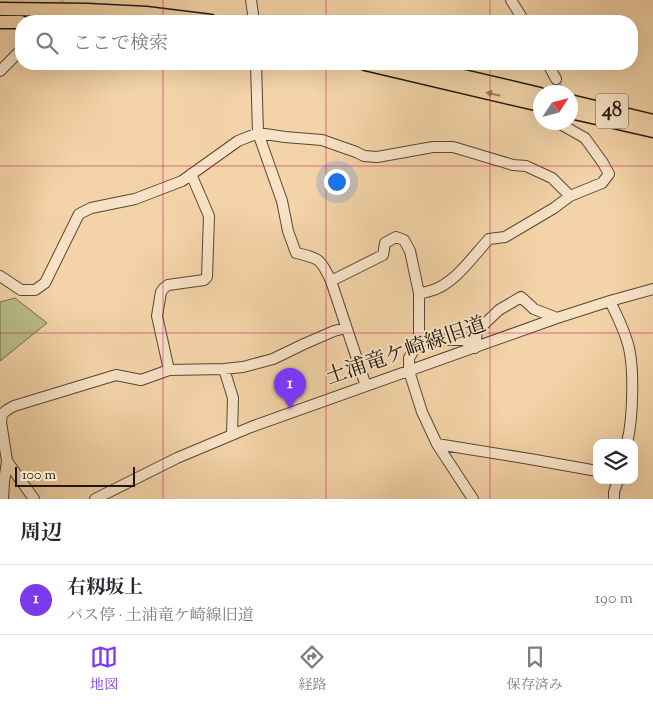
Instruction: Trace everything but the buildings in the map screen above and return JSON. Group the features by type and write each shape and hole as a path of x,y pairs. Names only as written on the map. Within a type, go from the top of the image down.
{"main road":[{"path":"0,9 87,10 162,15"},
{"path":"0,22 15,22"},
{"path":"391,70 533,103"},
{"path":"438,70 533,92"},
{"name":"48","path":"578,103 653,120"},
{"name":"48","path":"578,114 653,131"}],"street":[{"path":"250,0 253,15"},
{"path":"511,0 520,15"},
{"path":"0,71 15,56"},
{"path":"256,70 258,133 282,202 288,231 296,253 316,258 325,266 366,386"},
{"path":"551,70 556,79"},
{"path":"419,293 443,286 456,276 489,239 505,237 554,208 570,196 602,183 609,174 603,163 585,138 571,130"},
{"path":"0,276 21,290 35,290 46,283 79,214 91,208 135,199 182,181 238,141 258,133 322,140 364,156 377,157 433,146 453,147 513,165 526,166 552,178 570,196"},
{"path":"169,370 157,316 161,292 168,285 204,280 207,277 209,216 191,174"},
{"path":"331,280 383,255 385,243 396,237 404,240 410,251 419,293 419,342 409,358 409,371 422,412 437,444 473,499"},
{"name":"土浦竜ケ崎線旧道","path":"95,499 177,458 232,434 557,318 653,289"},
{"path":"419,340 464,340 475,348 477,331 499,310 520,297 534,309 557,318"},
{"path":"610,301 628,342 631,362 632,408 628,439"},
{"path":"3,499 7,461 1,422 2,414 14,406 116,375 142,380 169,370 243,368 273,359 334,331 346,328"},
{"path":"224,369 233,398 232,434"},
{"path":"437,444 530,458 593,470"},
{"path":"7,461 34,499"},
{"path":"614,499 617,484"},
{"path":"116,488 119,499"}],"green space":[{"path":"15,298 47,323 0,361 0,302"}],"tunnel":[{"path":"54,15 69,0"},
{"path":"556,79 557,85"}],"place":[{"name":"右籾坂上","path":"290,409"}]}
